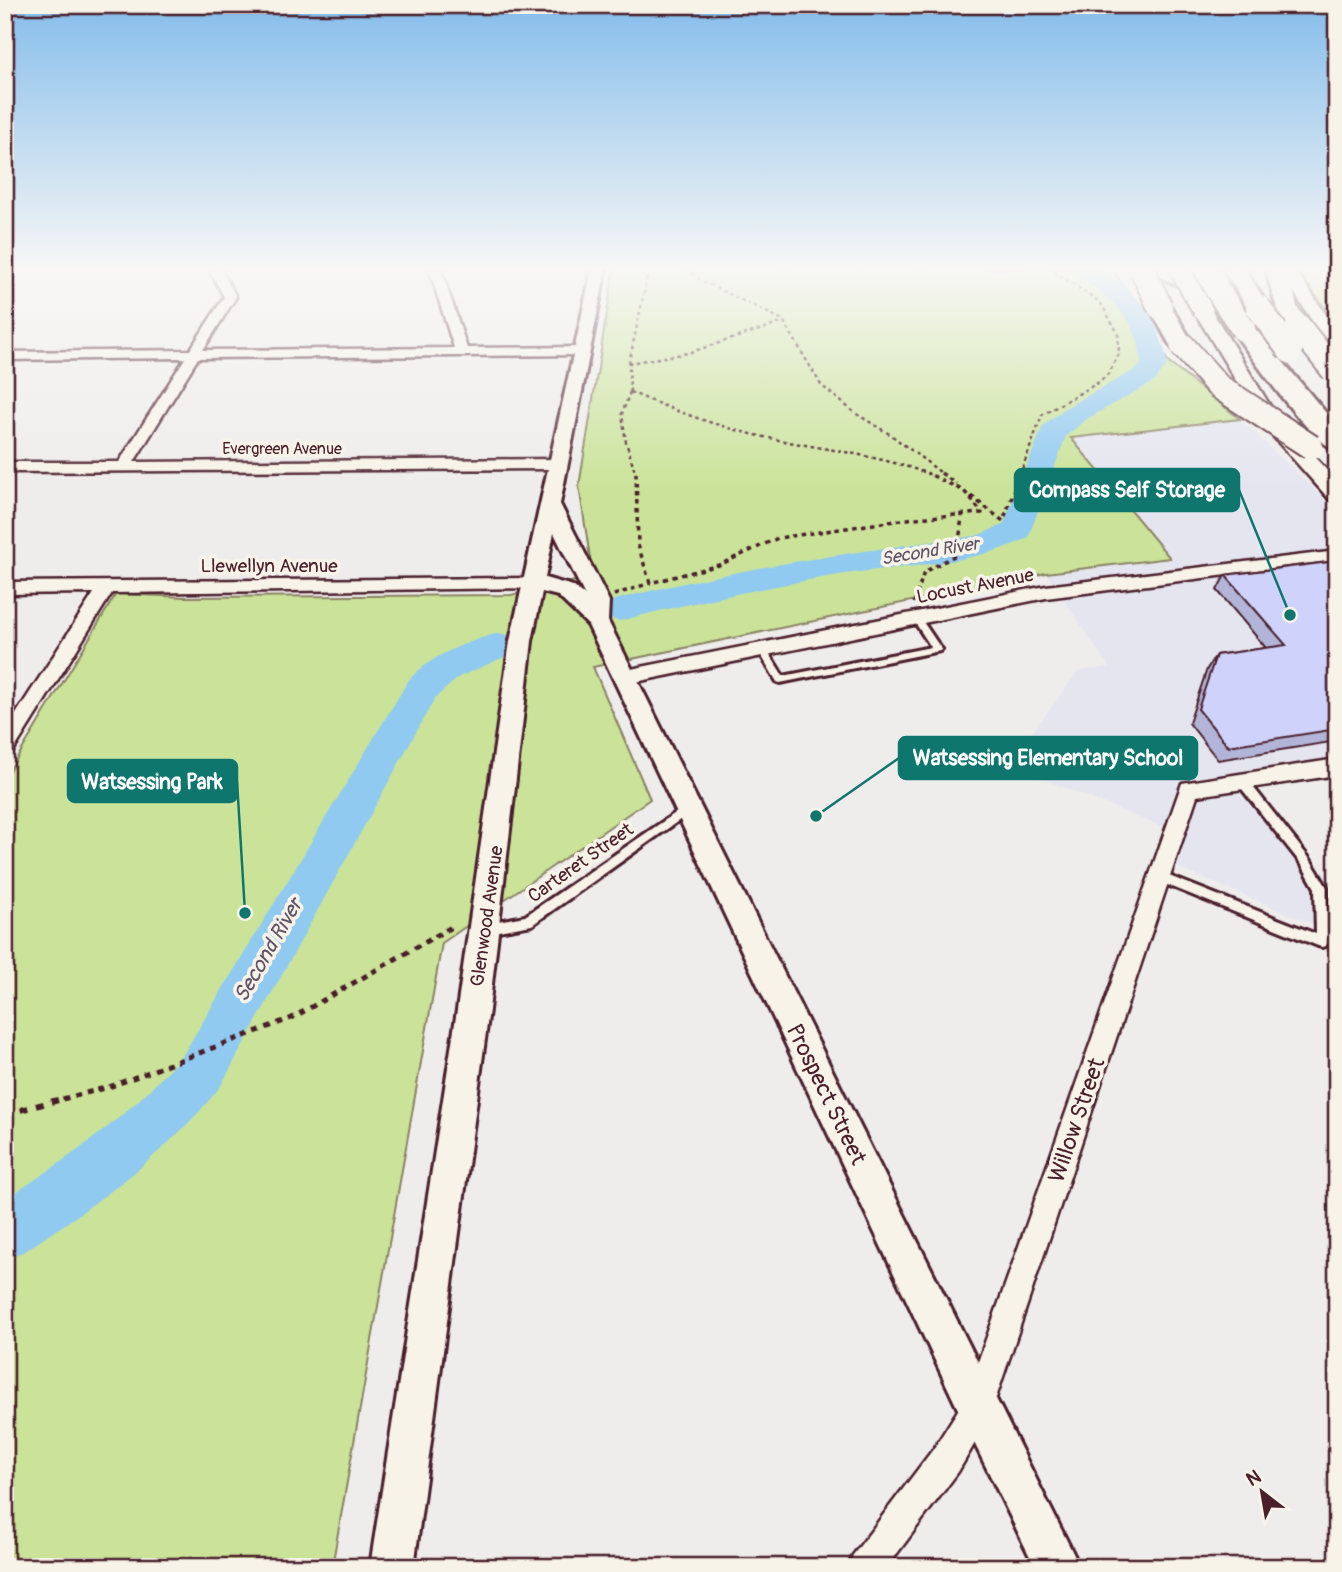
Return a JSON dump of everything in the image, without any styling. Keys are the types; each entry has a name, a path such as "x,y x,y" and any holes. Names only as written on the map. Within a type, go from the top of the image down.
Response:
{"highway":[{"path":"1181,342 1199,368 1238,401 1324,445"},
{"path":"1253,342 1302,404 1337,469"},
{"path":"1284,342 1290,351 1331,378"},
{"path":"1308,342 1331,378"}],"main road":[{"path":"1222,342 1269,420 1337,494"}],"street":[{"path":"124,466 201,342"},
{"path":"459,342 461,350"},
{"name":"Glenwood Avenue","path":"392,1567 470,927 522,641 584,342"},
{"path":"5,356 582,351"},
{"name":"Evergreen Avenue","path":"5,467 558,464"},
{"name":"Prospect Street","path":"550,504 598,601 597,621"},
{"name":"Locust Avenue","path":"626,677 1046,592 1337,556"},
{"name":"Prospect Street","path":"534,584 565,588 580,608 597,621 978,1408 1058,1567"},
{"name":"Llewellyn Avenue","path":"5,588 534,584"},
{"path":"5,748 106,587"},
{"name":"Willow Street","path":"865,1567 946,1460 978,1408 1189,789 1337,767"}],"lane":[{"path":"762,650 780,680 937,649 912,619"},
{"path":"1159,877 1322,942 1321,887 1306,862 1242,781"},
{"name":"Carteret Street","path":"470,927 528,921 689,807"}],"path":[{"path":"630,392 679,414 750,435 853,453 906,467 963,490 982,513 915,518 778,538 719,565 650,583 638,545 636,473 626,442 622,414 630,392 629,363 633,342"},
{"path":"629,363 660,360 722,342"},
{"path":"796,342 821,385 1003,521 1041,415 1097,384 1114,369 1121,354 1120,342"},
{"path":"912,619 924,572 958,554 962,514"},
{"path":"5,1114 109,1087 292,1018 470,927"}],"shaded area":[{"path":"1240,419 1337,511 1337,763 1247,781 1337,888 1337,934 1171,865 1179,834 1008,765 1078,671 1109,667 1046,573 1170,558 1070,438"}],"green space":[{"path":"602,342 1157,342 1169,363 1240,419 1071,438 1170,558 1046,573 593,667 650,799 442,943 332,1567 5,1567 5,778 116,594 186,597 511,595 593,577 579,486"}],"building":[{"path":"1337,561 1337,729 1228,746 1198,709 1216,655 1286,645 1225,575"}],"waterway":[{"name":"Second River","path":"619,610 796,572 976,546 996,541 1017,531 1053,432 1075,414 1146,375 1154,365 1151,342"},
{"name":"Second River","path":"5,1231 111,1160 181,1096 202,1070 421,690 446,668 499,645"}],"railway":[{"path":"1302,342 1337,358"}],"place":[{"name":"Compass Self Storage","path":"1290,615"},
{"name":"Watsessing Elementary School","path":"816,816"},
{"name":"Watsessing Park","path":"245,913"}]}
